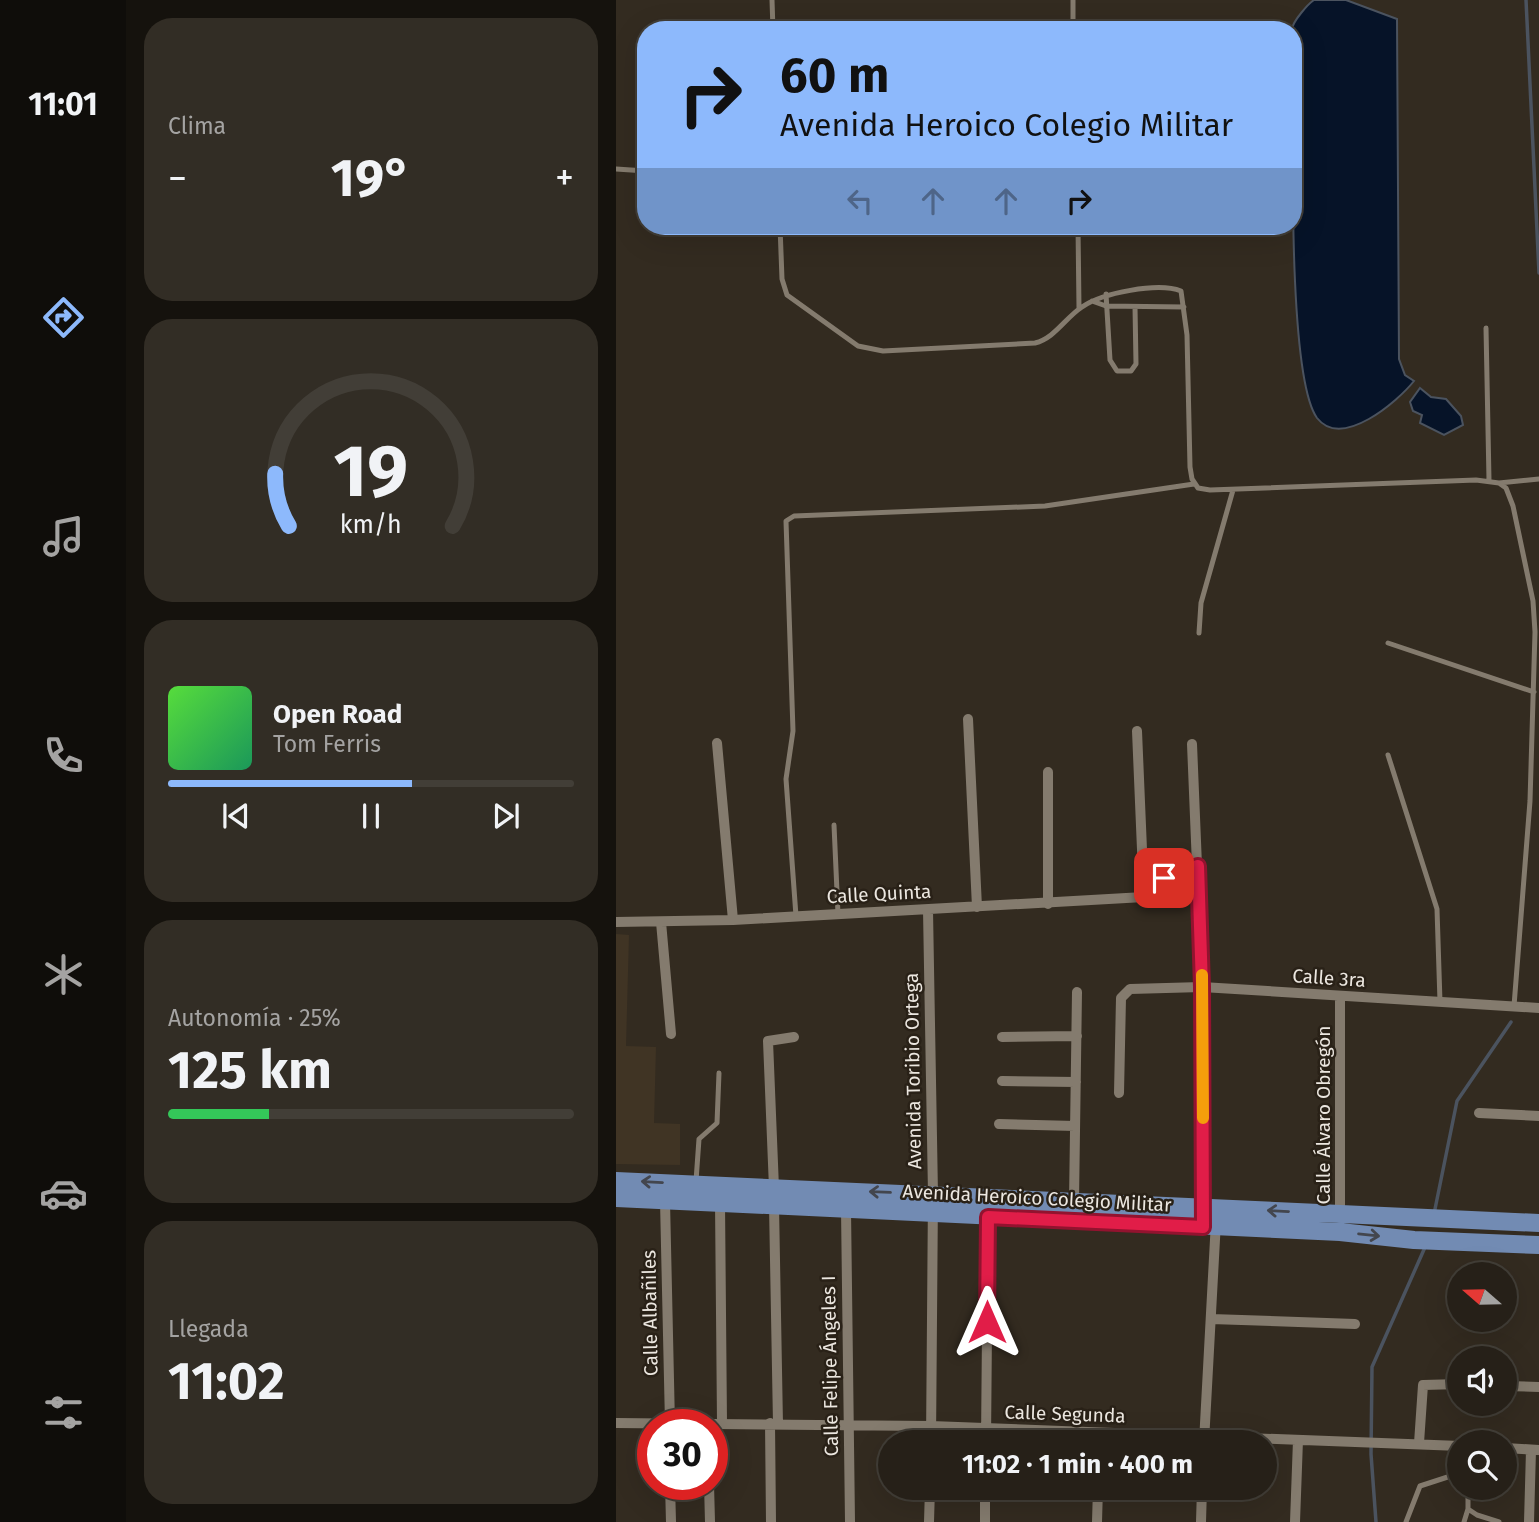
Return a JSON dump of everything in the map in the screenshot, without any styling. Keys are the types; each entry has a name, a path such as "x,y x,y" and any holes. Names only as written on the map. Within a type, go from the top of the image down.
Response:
{"main road":[{"name":"Avenida Heroico Colegio Militar","path":"616,1181 696,1184 846,1209 1340,1232 1414,1240 1539,1245"},
{"name":"Avenida Heroico Colegio Militar","path":"616,1198 720,1203 774,1196 933,1194 1539,1223"},
{"path":"1503,1244 1506,1221"}],"street":[{"path":"968,719 977,907"},
{"path":"1137,731 1144,897"},
{"path":"717,743 733,919"},
{"path":"1192,744 1210,1208 1211,1319 1205,1430"},
{"path":"1048,772 1048,904"},
{"path":"1144,897 1164,878 1198,866"},
{"name":"Calle Quinta","path":"616,922 733,919 1144,897"},
{"name":"Avenida Toribio Ortega","path":"928,909 933,1194 931,1430"},
{"path":"661,922 671,1034"},
{"name":"Calle 3ra","path":"1119,1093 1122,998 1130,989 1202,987 1539,1008"},
{"path":"1074,1202 1077,992"},
{"name":"Calle Álvaro Obregón","path":"1340,997 1340,1232"},
{"path":"1002,1037 1077,1036"},
{"path":"771,1522 774,1196 768,1041 794,1037"},
{"path":"1002,1081 1076,1082"},
{"path":"1479,1113 1539,1116"},
{"path":"999,1124 1075,1126"},
{"name":"Calle Albañiles","path":"665,1201 670,1409"},
{"path":"720,1203 722,1409"},
{"name":"Calle Felipe Ángeles I","path":"846,1209 850,1522"},
{"path":"986,1428 988,1217"},
{"path":"1211,1319 1355,1324"},
{"path":"1419,1443 1422,1388 1425,1384 1447,1384"},
{"path":"1517,1386 1539,1387"},
{"name":"Calle Segunda","path":"616,1423 637,1423"},
{"name":"Calle Segunda","path":"728,1423 1011,1430"},
{"name":"Calle Segunda","path":"1277,1440 1383,1441 1447,1445"},
{"path":"1295,1522 1298,1440"},
{"path":"1517,1449 1535,1450 1529,1522"},
{"path":"670,1500 671,1522"},
{"path":"709,1500 710,1522"},
{"path":"929,1522 930,1500"},
{"path":"985,1500 985,1522"},
{"path":"1097,1522 1098,1500"},
{"path":"1201,1522 1202,1500"}],"lane":[{"path":"772,0 773,21"},
{"path":"1073,0 1073,21"},
{"path":"616,169 637,170"},
{"path":"780,235 782,279 787,295 848,341 867,349 1035,343 1046,338 1079,308 1106,294 1176,289 1181,291 1184,307 1190,467 1194,484"},
{"path":"1078,235 1079,308"},
{"path":"1124,292 1126,307"},
{"path":"1106,294 1110,360 1113,367 1122,371 1131,371 1136,365 1135,307"},
{"path":"1092,302 1106,306 1184,307"},
{"path":"1486,328 1489,480"},
{"path":"796,916 786,779 793,731 786,521 794,516 1045,506 1194,484 1204,489 1233,489 1489,480 1506,488 1513,506 1533,601 1534,692 1530,801 1514,1006"},
{"path":"1499,483 1539,480"},
{"path":"1199,633 1201,603 1233,489"},
{"path":"1388,643 1534,692"},
{"path":"1388,755 1437,909 1440,1002"},
{"path":"834,825 838,914"},
{"path":"696,1184 699,1139 717,1123 719,1073"},
{"path":"1406,1522 1420,1486 1447,1477"},
{"path":"1464,1522 1468,1500"},
{"path":"1468,1508 1477,1515 1499,1522"}],"shaded area":[{"path":"616,934 629,935 626,1046 656,1047 654,1123 680,1124 680,1165 616,1164"}],"water":[{"path":"1314,0 1346,0 1397,19 1399,359 1405,375 1414,381 1383,410 1354,426 1340,429 1328,426 1317,418 1308,395 1301,358 1297,311 1294,235 1302,235 1302,21 1296,21"},
{"path":"1420,388 1431,397 1446,399 1461,416 1463,425 1444,435 1420,423 1422,415 1413,411 1410,402"}],"waterway":[{"path":"1526,0 1539,273"},
{"path":"1434,1214 1457,1101 1511,1022"},
{"path":"1376,1522 1371,1454 1372,1367 1426,1245"}],"slow traffic":[{"path":"1202,975 1203,1118"}],"route":[{"path":"987,1322 988,1217 1203,1227 1202,987 1198,866 1164,878"}]}
